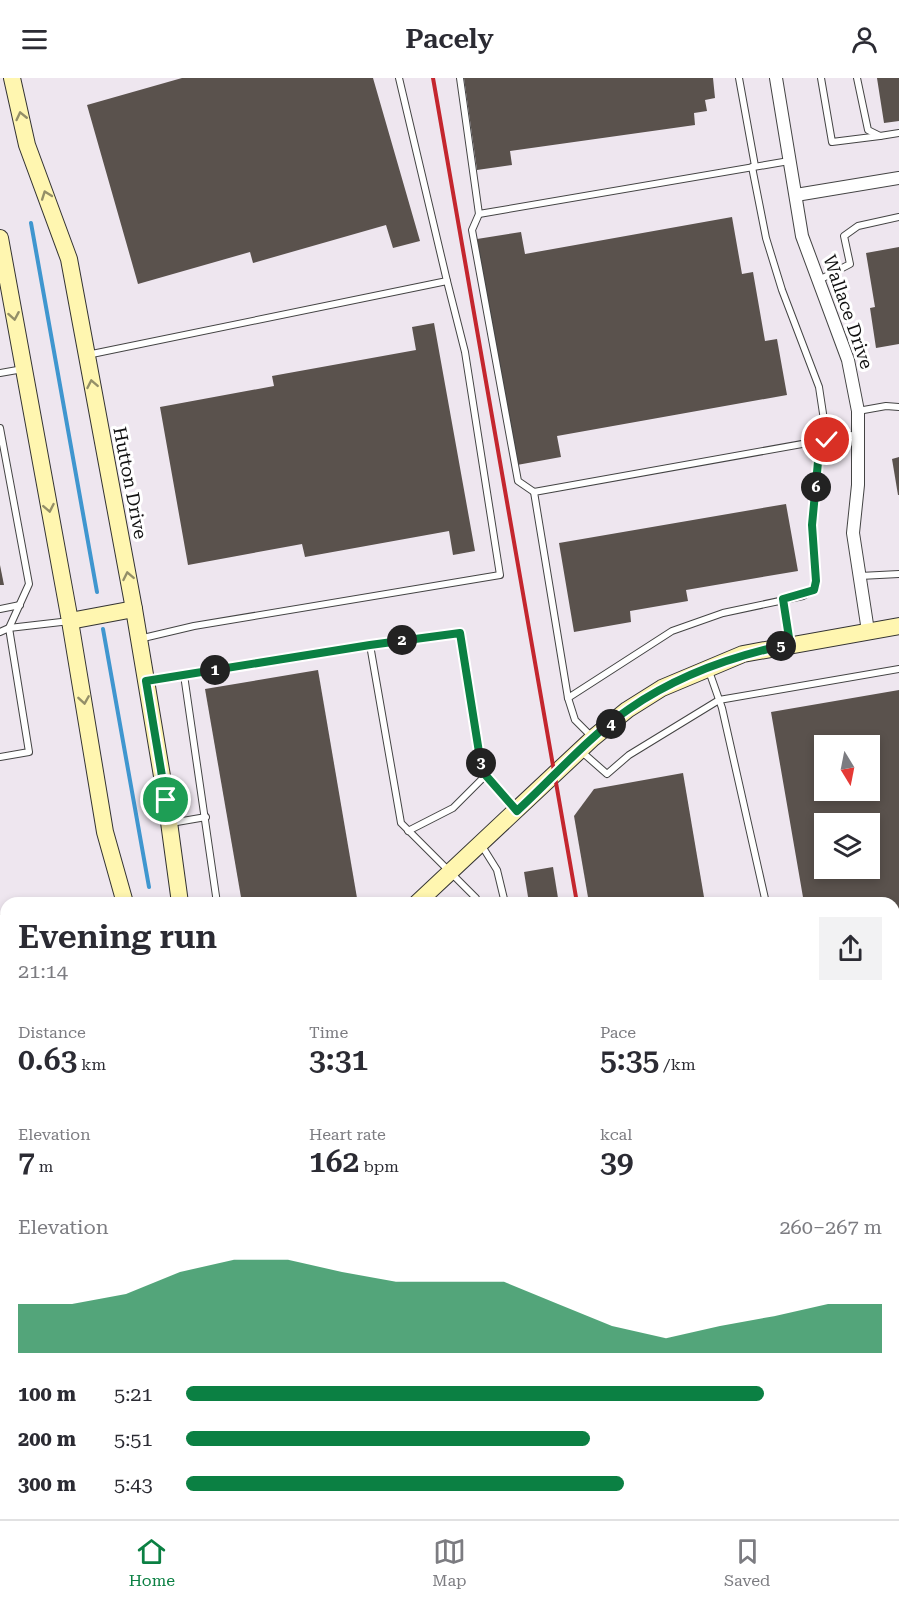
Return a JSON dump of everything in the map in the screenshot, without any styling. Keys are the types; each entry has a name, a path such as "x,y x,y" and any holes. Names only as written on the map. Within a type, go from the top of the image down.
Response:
{"street":[{"name":"Hutton Drive","path":"12,78 27,145 69,259 134,609 170,824 179,897"},
{"name":"Wallace Drive","path":"776,78 802,236 849,360 858,411 858,485 853,533 868,631"},
{"path":"796,195 899,178"},
{"path":"0,238 70,621 105,832 123,897"},
{"path":"70,621 134,609"},
{"path":"424,897 593,738 627,710 662,688 742,654 899,626"}],"lane":[{"path":"139,639 194,626 500,575 465,352 399,78"},
{"path":"460,78 479,214 472,230 518,481 534,492 858,434"},
{"path":"568,698 672,631 723,613 814,590 816,581 812,525 824,441 819,387 778,280 766,238 739,78"},
{"path":"821,78 832,142 899,133"},
{"path":"856,78 868,130 880,136"},
{"path":"479,214 790,160"},
{"path":"819,280 850,264 844,236 858,226 899,217"},
{"path":"86,355 447,281"},
{"path":"0,373 23,369"},
{"path":"858,411 886,406 899,407"},
{"path":"0,428 29,584 9,628 29,752 0,757"},
{"path":"534,492 568,698 575,720 593,738"},
{"path":"860,576 899,574"},
{"path":"783,599 790,644"},
{"path":"0,609 20,605"},
{"path":"0,632 9,628 70,621"},
{"path":"146,681 460,633 482,771 517,811"},
{"path":"370,645 401,823 449,874 475,897"},
{"path":"708,667 719,700 765,897"},
{"path":"580,751 607,774 629,755 719,700 899,669"},
{"path":"184,675 216,897"},
{"path":"408,831 453,808 486,775"},
{"path":"170,824 206,817"},
{"path":"481,845 497,870 504,897"}],"shaded area":[{"path":"0,78 899,78 899,897 0,897"}],"building":[{"path":"182,78 373,78 420,241 393,248 386,225 253,263 250,252 138,284 87,105"},
{"path":"464,78 713,78 715,98 705,100 707,111 694,113 695,125 510,151 512,165 477,170"},
{"path":"877,78 899,78 899,121 884,123"},
{"path":"732,217 742,274 753,272 765,341 777,339 787,395 557,436 561,457 517,465 477,239 521,232 525,254"},
{"path":"899,247 899,344 876,348 870,308 875,307 866,253"},
{"path":"434,323 475,551 453,555 449,531 305,557 302,544 188,565 160,407 274,386 272,376 416,350 412,327"},
{"path":"899,457 899,495 898,495 892,459"},
{"path":"786,504 798,571 686,590 688,601 630,611 631,622 574,632 559,543"},
{"path":"0,565 4,585 0,585"},
{"path":"318,670 357,897 241,897 205,689"},
{"path":"899,690 899,897 803,897 771,712"},
{"path":"683,773 704,897 588,897 574,816 594,789"},
{"path":"553,867 558,897 528,897 524,872"}],"waterway":[{"path":"31,223 97,592"},
{"path":"103,629 149,887"}],"railway":[{"path":"433,78 576,897"}],"route":[{"path":"166,800 146,681 460,633 482,771 517,811 593,738 627,710 662,688 742,654 790,644 783,599 803,596 814,590 816,581 812,525 820,441 827,440"}]}
